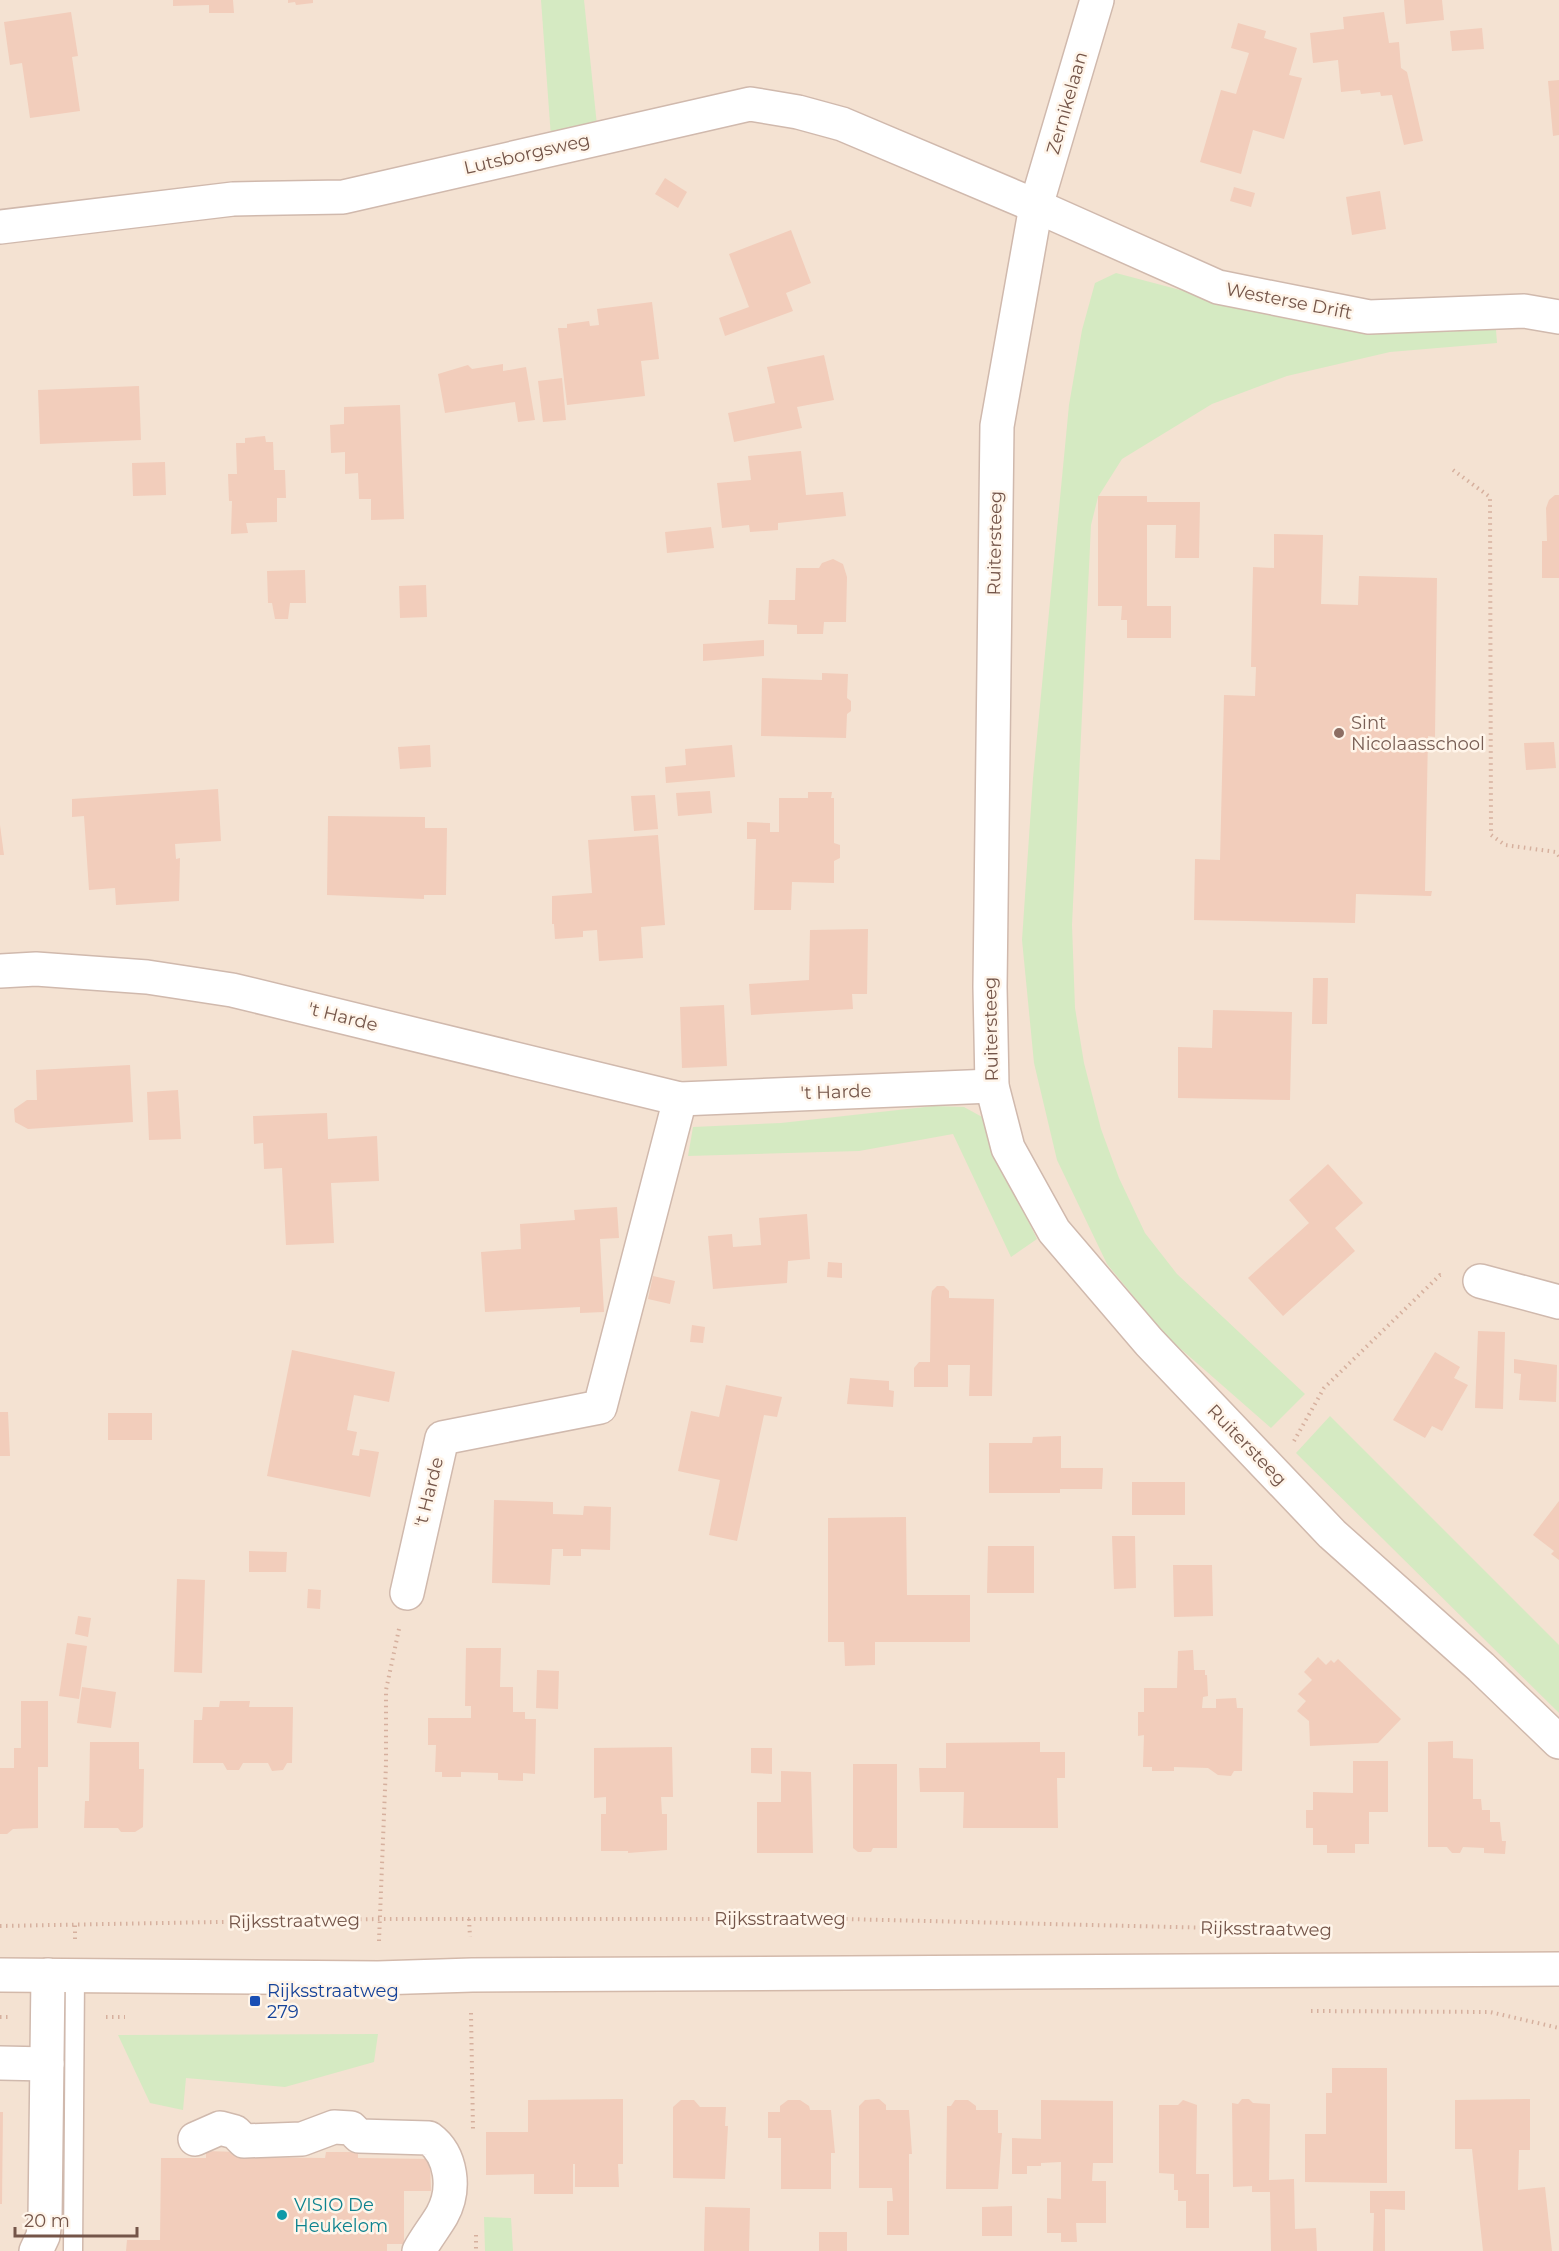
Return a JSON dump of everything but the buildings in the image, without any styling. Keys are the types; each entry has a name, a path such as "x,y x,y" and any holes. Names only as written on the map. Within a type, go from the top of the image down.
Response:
{"street":[{"name":"Zernikelaan","path":"1036,206 1097,0"},
{"name":"Lutsborgsweg","path":"0,227 233,199 343,197 750,104 798,111 842,124 1036,206"},
{"name":"Westerse Drift","path":"1036,206 1218,287 1369,317 1524,311 1559,317"},
{"name":"Ruitersteeg","path":"1036,206 997,426 990,987 992,1086 1008,1148 1054,1231 1149,1342 1332,1534 1481,1667 1559,1742"},
{"name":"'t Harde","path":"0,971 36,969 125,976 232,990 680,1099 992,1086"},
{"name":"'t Harde","path":"407,1593 442,1438 600,1407 680,1099"},
{"path":"1480,1281 1559,1302"},
{"path":"0,1975 378,1978 472,1975 1559,1969"},
{"path":"36,2251 45,2219 46,2064 61,1975"},
{"path":"0,2063 46,2064"},
{"path":"195,2139 219,2128 235,2132 244,2140 302,2139 334,2127 351,2128 359,2136 429,2138 438,2145 446,2157 449,2198 443,2214 419,2251"}],"lane":[{"path":"61,1975 73,2251"}],"path":[{"path":"1453,470 1490,497 1491,834 1505,845 1556,852 1559,856"},
{"path":"1275,1476 1324,1388 1440,1275 1480,1281"},
{"path":"378,1978 386,1764 386,1690 407,1593"},
{"name":"Rijksstraatweg","path":"0,1926 380,1919 844,1919 1308,1930"}],"shaded area":[{"path":"0,0 1559,0 1559,2251 0,2251"}],"green space":[{"path":"541,0 584,0 598,135 552,151"},
{"path":"1116,273 1290,319 1494,304 1497,343 1390,352 1287,376 1212,404 1122,459 1098,497 1091,525 1072,925 1075,1008 1084,1063 1101,1129 1119,1178 1145,1233 1177,1274 1305,1394 1271,1428 1166,1336 1107,1264 1057,1160 1034,1063 1022,940 1033,778 1069,405 1082,330 1095,283"},
{"path":"934,1106 964,1107 984,1118 1004,1171 1037,1239 1011,1257 953,1134 859,1151 688,1156 693,1127 781,1123"},
{"path":"1330,1416 1559,1645 1559,1713 1296,1453"},
{"path":"378,2034 374,2062 285,2087 186,2078 183,2110 150,2103 118,2035"},
{"path":"484,2217 511,2218 513,2251 485,2251"}],"place":[{"name":"Sint Nicolaasschool","path":"1339,733"},
{"name":"Rijksstraatweg 279","path":"255,2001"},
{"name":"VISIO De Heukelom","path":"282,2215"}]}
